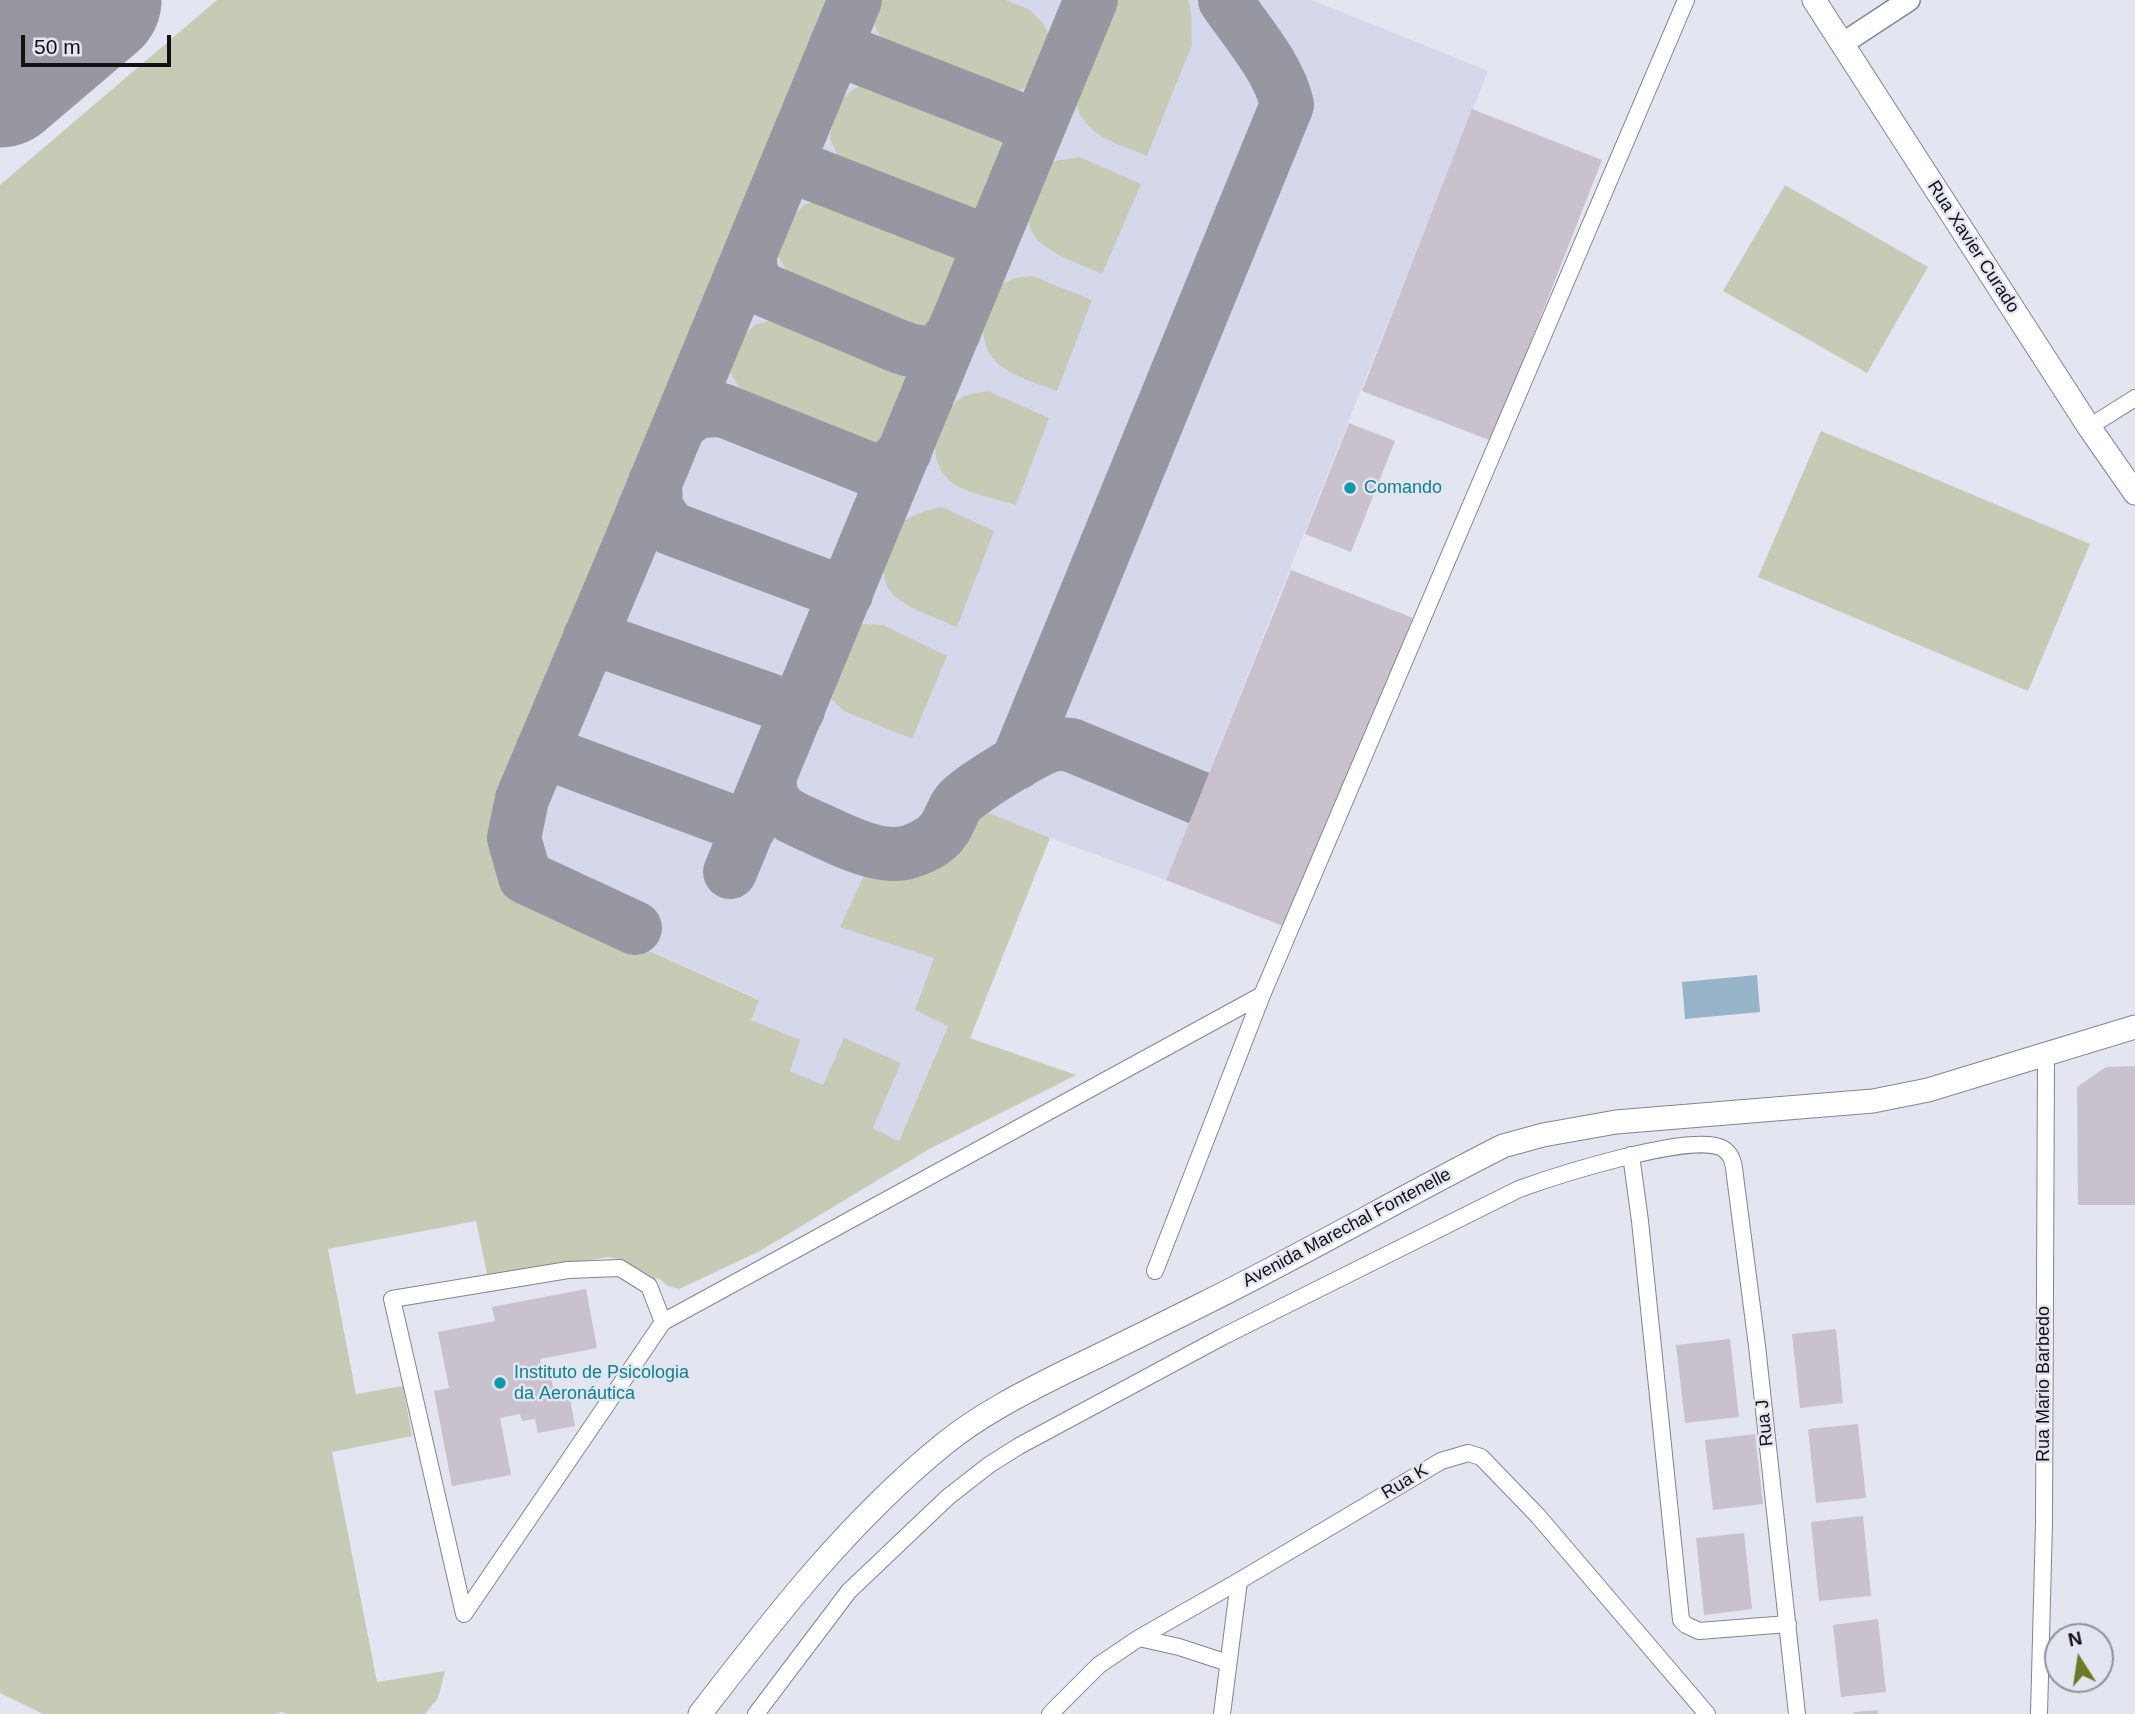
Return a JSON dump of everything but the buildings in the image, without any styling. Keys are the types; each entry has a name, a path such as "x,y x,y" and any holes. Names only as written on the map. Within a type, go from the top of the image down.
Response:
{"main road":[{"name":"Rua Xavier Curado","path":"1814,0 2135,493"},
{"name":"Avenida Marechal Fontenelle","path":"700,1714 790,1598 841,1540 904,1479 977,1419 1021,1394 1231,1290 1503,1146 1543,1135 1616,1122 1873,1101 1928,1090 2135,1027"}],"street":[{"path":"1154,1271 1262,995 1686,0"},
{"path":"1842,44 1909,0"},
{"path":"2089,426 2135,398"},
{"path":"663,1322 649,1286 620,1268 568,1270 392,1299 464,1614 663,1322 1262,995"},
{"name":"Rua Mario Barbedo","path":"2039,1714 2044,1523 2046,1054"},
{"name":"Rua J","path":"1631,1155 1712,1145 1729,1154 1735,1176 1797,1714"},
{"path":"756,1714 849,1591 948,1497 1009,1452 1222,1337 1475,1209 1559,1174 1631,1155 1681,1620 1699,1630 1788,1624"},
{"name":"Rua K","path":"1050,1714 1099,1665 1139,1638 1441,1461 1468,1453 1481,1457 1538,1517 1707,1714"},
{"path":"1222,1714 1239,1581"},
{"path":"1139,1638 1179,1647 1228,1663"}],"shaded area":[{"path":"837,0 1312,0 1488,71 1166,880 1050,838 975,807 962,840 939,861 911,871 935,958 948,1025 899,1141 873,1128 900,1063 823,1086 790,1071 751,1019 759,999 544,904 512,880 500,853 501,814"},
{"path":"1757,975 1760,1012 1685,1019 1682,982"}],"green space":[{"path":"217,0 837,0 501,814 500,853 512,880 544,904 759,1000 751,1020 800,1040 790,1071 823,1085 844,1038 901,1063 873,1128 899,1141 948,1026 915,1010 934,958 840,927 866,871 911,871 939,861 962,840 975,807 1050,838 970,1038 1076,1075 931,1148 760,1251 679,1289 668,1286 658,1278 653,1281 623,1260 608,1257 488,1279 476,1221 328,1249 356,1394 403,1386 412,1436 332,1452 377,1682 445,1671 438,1698 425,1714 43,1714 0,1693 0,185"},
{"path":"875,0 1006,0 1030,10 1043,23 1049,36 1046,62 1030,85 1015,92 994,92 892,50 876,27 873,15"},
{"path":"1114,0 1188,0 1191,11 1192,45 1147,156 1099,135 1082,118 1077,107 1075,92"},
{"path":"882,79 1001,123 1014,150 1010,180 993,203 966,211 839,159 830,139 835,106 855,88"},
{"path":"1080,157 1141,184 1102,274 1050,250 1035,237 1030,227 1030,192 1041,171 1052,162"},
{"path":"1785,185 1928,267 1867,373 1723,291"},
{"path":"837,194 954,246 963,265 965,289 961,299 948,314 911,332 791,280 778,256 783,228 804,205"},
{"path":"1032,276 1092,300 1057,391 1021,378 1002,367 987,347 984,334 986,308 1000,287 1012,279"},
{"path":"783,318 899,362 917,387 915,414 895,439 867,447 749,404 730,372 735,344 756,324"},
{"path":"988,391 1049,418 1016,505 955,485 945,475 936,453 939,428 952,406 962,397"},
{"path":"1821,431 2090,544 2028,691 1758,577"},
{"path":"942,507 994,531 957,627 895,597 888,588 884,572 887,548 896,529 910,517"},
{"path":"861,624 883,625 947,656 912,739 844,711 831,698 829,683 850,633"}],"taxiway":[{"path":"635,928 525,877 514,838 522,799 855,0"},
{"path":"730,872 1091,0"},
{"path":"1017,763 1287,105 1270,64 1225,0"},
{"path":"835,48 1038,127"},
{"path":"787,164 990,243"},
{"path":"750,254 752,275 765,290 900,347 917,352 931,351 942,345 954,332"},
{"path":"680,424 697,411 722,410 875,471 892,464 905,451"},
{"path":"655,482 656,508 670,528 846,594"},
{"path":"590,637 798,710"},
{"path":"770,777 773,799 786,814 857,846 891,854 906,852 930,843 942,832 965,796 1021,760 1055,744 1071,745 1199,798"},
{"path":"542,751 749,828"}],"runway":[{"path":"0,80 94,0"}],"place":[{"name":"Comando","path":"1350,488"},
{"name":"Instituto de Psicologia da Aeronáutica","path":"500,1383"}]}
